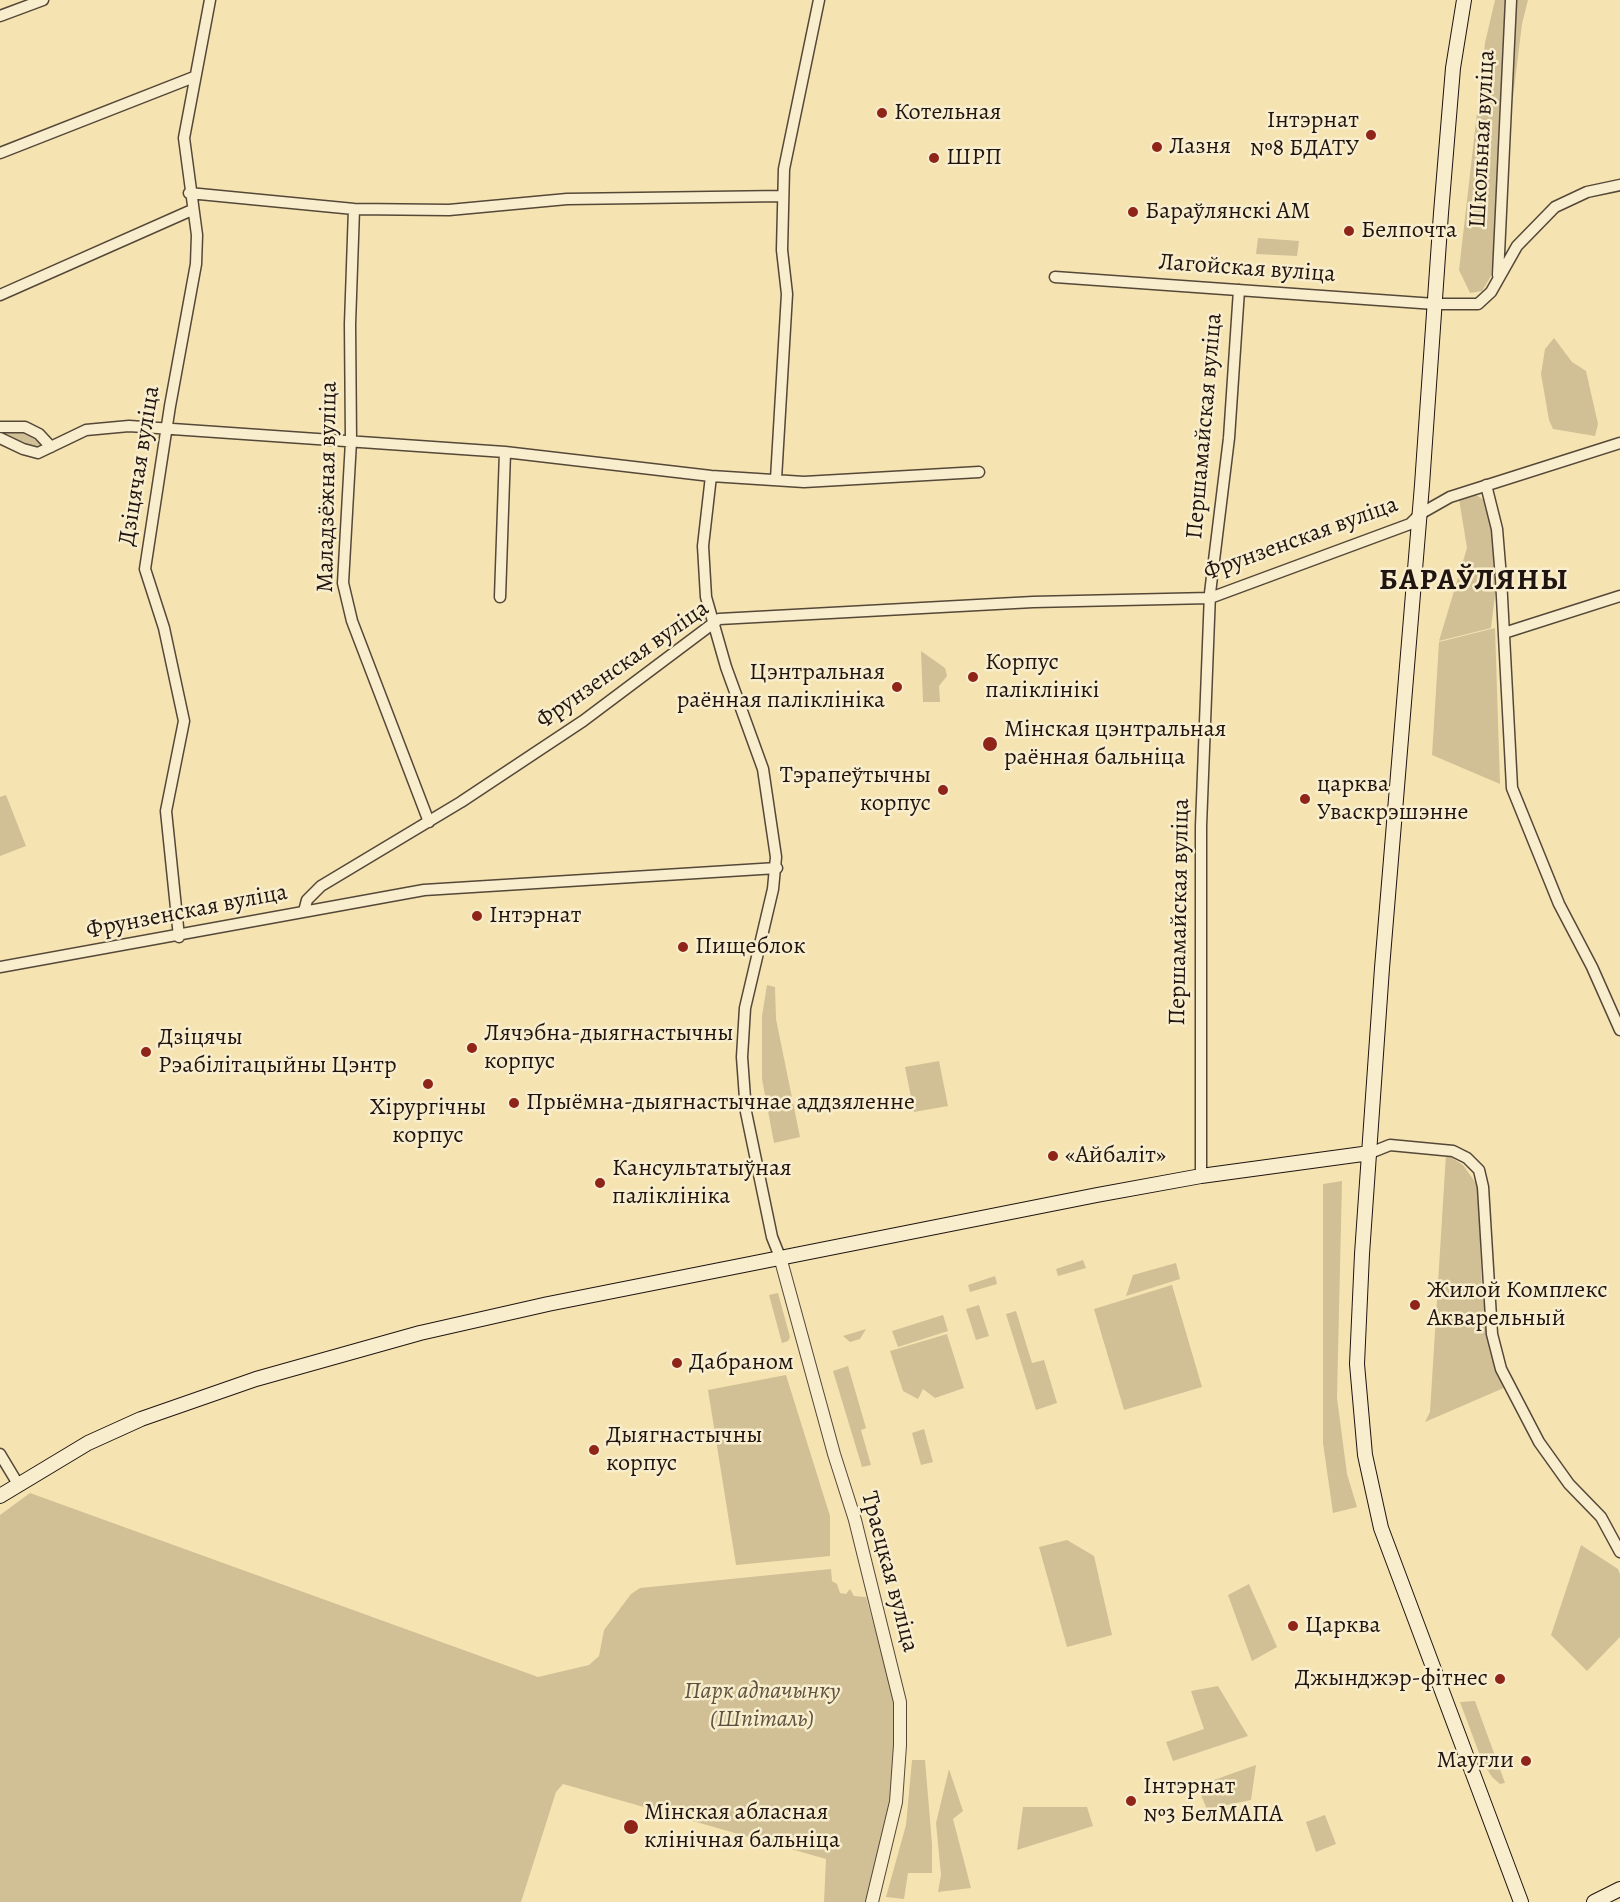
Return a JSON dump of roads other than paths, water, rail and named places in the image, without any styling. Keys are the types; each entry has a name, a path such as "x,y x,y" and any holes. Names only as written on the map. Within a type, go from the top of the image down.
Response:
{"main road":[{"path":"1464,0 1454,68 1384,945 1356,1339 1359,1409 1365,1455 1381,1528 1521,1902"},
{"path":"0,1496 88,1443 141,1419 256,1378 452,1325 780,1257 1201,1176 1370,1153"},
{"path":"1594,1902 1620,1889"}],"street":[{"path":"0,16 43,0"},
{"name":"Дзіцячая вуліца","path":"179,937 166,811 184,721 161,619 145,569 196,264 197,235 189,193 184,138 210,0"},
{"path":"776,479 787,294 782,250 783,196 789,142 819,0"},
{"name":"Школьная вуліца","path":"1498,279 1510,0"},
{"path":"0,153 194,77"},
{"name":"Школьная вуліца","path":"1435,304 1478,304 1487,298 1517,246 1555,207 1587,192 1620,185"},
{"path":"189,193 354,209 449,210 567,199 783,196"},
{"name":"Маладзёжная вуліца","path":"354,209 350,324 351,441 342,574 346,603 429,822"},
{"path":"0,295 192,210"},
{"name":"Лагойская вуліца","path":"1055,277 1435,304"},
{"name":"Першамайская вуліца","path":"1201,1176 1201,826 1210,598 1229,438 1239,290"},
{"path":"0,427 25,427 39,434 51,447"},
{"path":"0,438 38,453 86,430 168,428 505,452 711,476 839,482 980,472"},
{"path":"1420,514 1450,497 1620,443"},
{"path":"500,597 505,452"},
{"path":"711,476 703,546 706,597 726,667 763,769 777,868 745,1008 742,1057 746,1112 772,1237 780,1257"},
{"path":"1486,485 1497,529 1512,788 1559,904 1592,967 1620,1030"},
{"name":"Фрунзенская вуліца","path":"0,967 179,937 304,911 307,900 321,886 429,822 634,685 713,622 729,617 942,606 1210,598 1410,524 1420,514"},
{"path":"1504,633 1620,596"},
{"path":"304,911 424,890 777,868"},
{"path":"1370,1153 1390,1145 1432,1148 1458,1153 1479,1170 1483,1187 1492,1334 1501,1369 1539,1442 1569,1484 1601,1517 1620,1552"},
{"name":"Траецкая вуліца","path":"780,1257 834,1454 855,1520 900,1702 896,1802 872,1902"},
{"path":"0,1454 18,1484"}],"place":[{"name":"Котельная","path":"882,113"},
{"name":"Інтэрнат №8 БДАТУ","path":"1371,135"},
{"name":"Лазня","path":"1157,147"},
{"name":"ШРП","path":"934,158"},
{"name":"Бараўлянскі АМ","path":"1133,212"},
{"name":"Белпочта","path":"1349,231"},
{"name":"Корпус паліклінікі","path":"973,677"},
{"name":"Цэнтральная раённая паліклініка","path":"897,687"},
{"name":"Мінская цэнтральная раённая бальніца","path":"990,744"},
{"name":"Тэрапеўтычны корпус","path":"943,790"},
{"name":"царква Уваскрэшэнне","path":"1305,799"},
{"name":"Інтэрнат","path":"477,916"},
{"name":"Пищеблок","path":"683,947"},
{"name":"Лячэбна-дыягнастычны корпус","path":"472,1048"},
{"name":"Дзіцячы Рэабілітацыйны Цэнтр","path":"146,1052"},
{"name":"Хірургічны корпус","path":"428,1084"},
{"name":"Прыёмна-дыягнастычнае аддзяленне","path":"514,1103"},
{"name":"«Айбаліт»","path":"1053,1156"},
{"name":"Кансультатыўная паліклініка","path":"600,1183"},
{"name":"Жилой Комплекс Акварельный","path":"1415,1305"},
{"name":"Дабраном","path":"677,1363"},
{"name":"Дыягнастычны корпус","path":"594,1450"},
{"name":"Царква","path":"1293,1626"},
{"name":"Джынджэр-фітнес","path":"1500,1679"},
{"name":"Маугли","path":"1526,1761"},
{"name":"Інтэрнат №3 БелМАПА","path":"1131,1801"},
{"name":"Мінская абласная клінічная бальніца","path":"631,1827"}],"district":[{"name":"БАРАЎЛЯНЫ","path":"1474,582"}],"park label":[{"name":"Парк адпачынку (Шпіталь)","path":"762,1706"}]}
